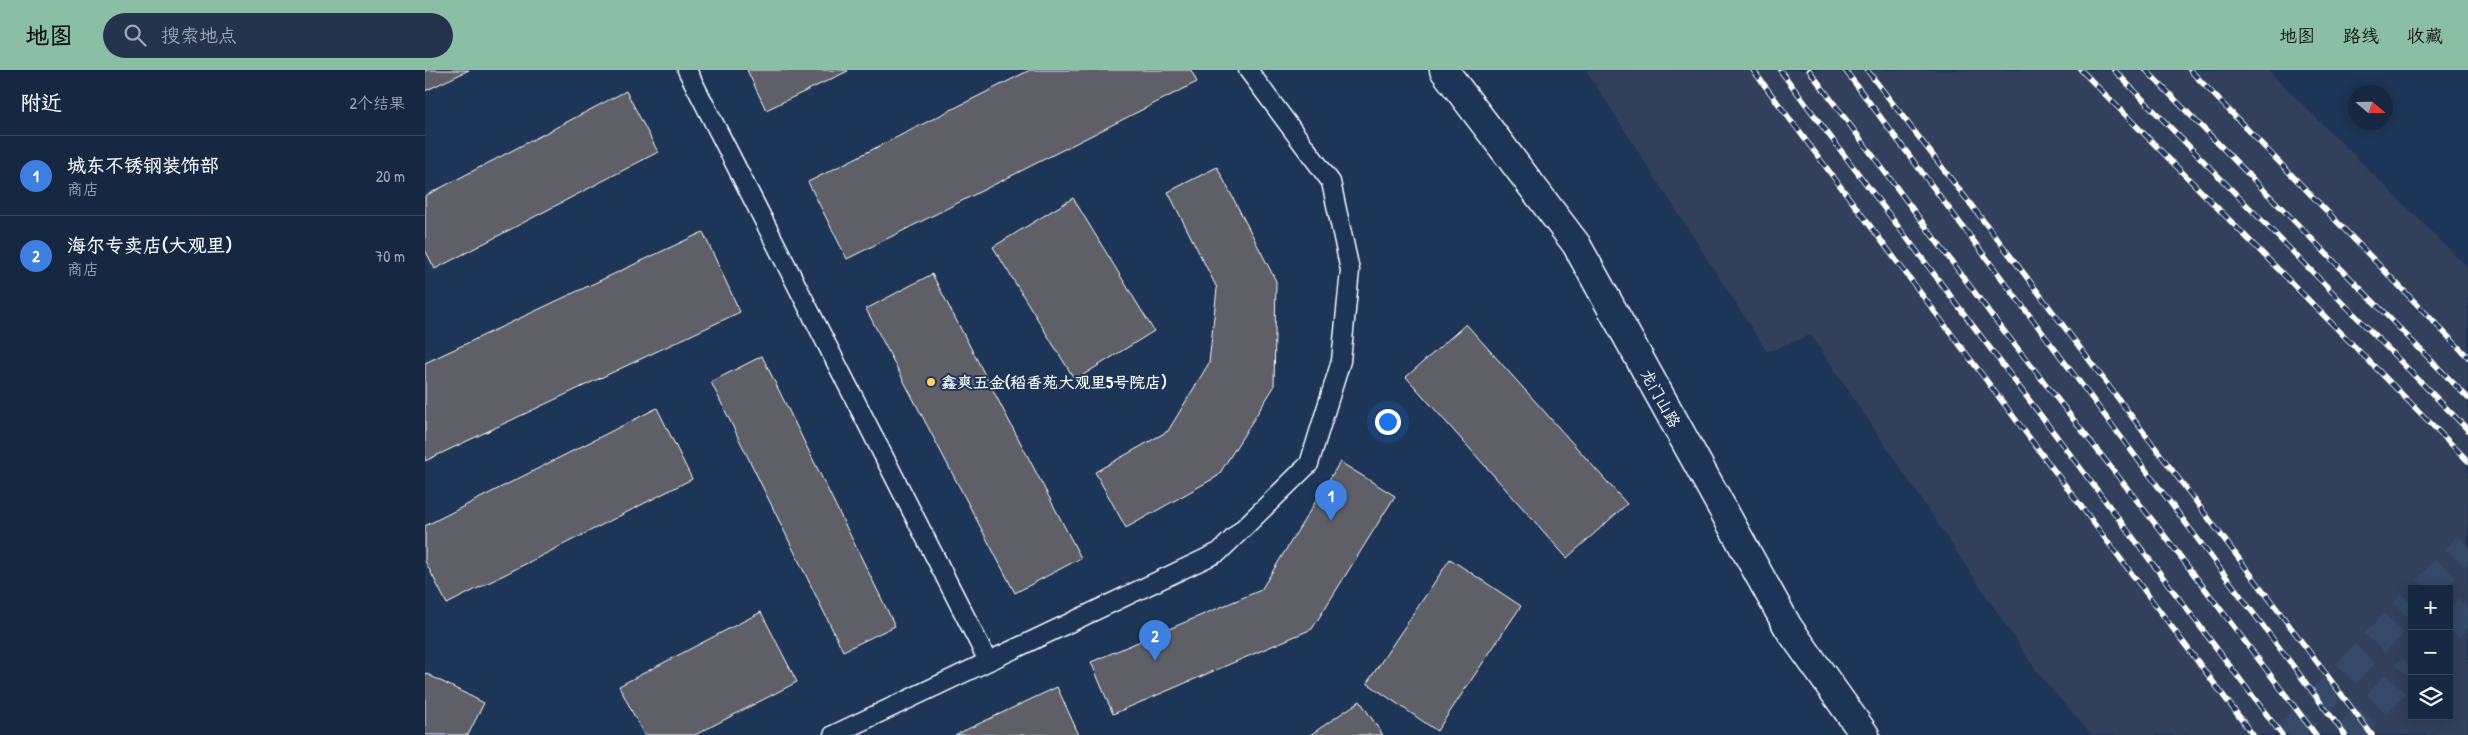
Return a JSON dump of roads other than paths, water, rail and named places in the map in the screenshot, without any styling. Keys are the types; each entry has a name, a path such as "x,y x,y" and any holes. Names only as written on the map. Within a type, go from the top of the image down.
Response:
{"street":[{"name":"龙门山路","path":"1444,70 1576,244 1788,628 1865,735"}],"lane":[{"path":"687,70 988,661"},
{"path":"833,735 1219,552 1309,464 1341,360 1350,270 1331,182 1248,70"}],"tunnel":[{"path":"2431,585 2468,545"},
{"path":"2288,735 2408,608"},
{"path":"2453,624 2468,608"},
{"path":"2348,735 2408,671"}],"railway":[{"path":"1753,70 2253,735"},
{"path":"1780,70 2282,735"},
{"path":"1809,70 1993,317 2164,535 2316,735"},
{"path":"1845,70 2345,735"},
{"path":"1867,70 2019,267 2372,735"},
{"path":"2081,70 2468,461"},
{"path":"2114,70 2468,430"},
{"path":"2146,70 2468,398"},
{"path":"2190,70 2468,357"}],"place":[{"name":"鑫爽五金(稻香苑大观里5号院店)","path":"931,382"},
{"name":"城东不锈钢装饰部","path":"1331,521"},
{"name":"海尔专卖店(大观里)","path":"1155,661"}]}
